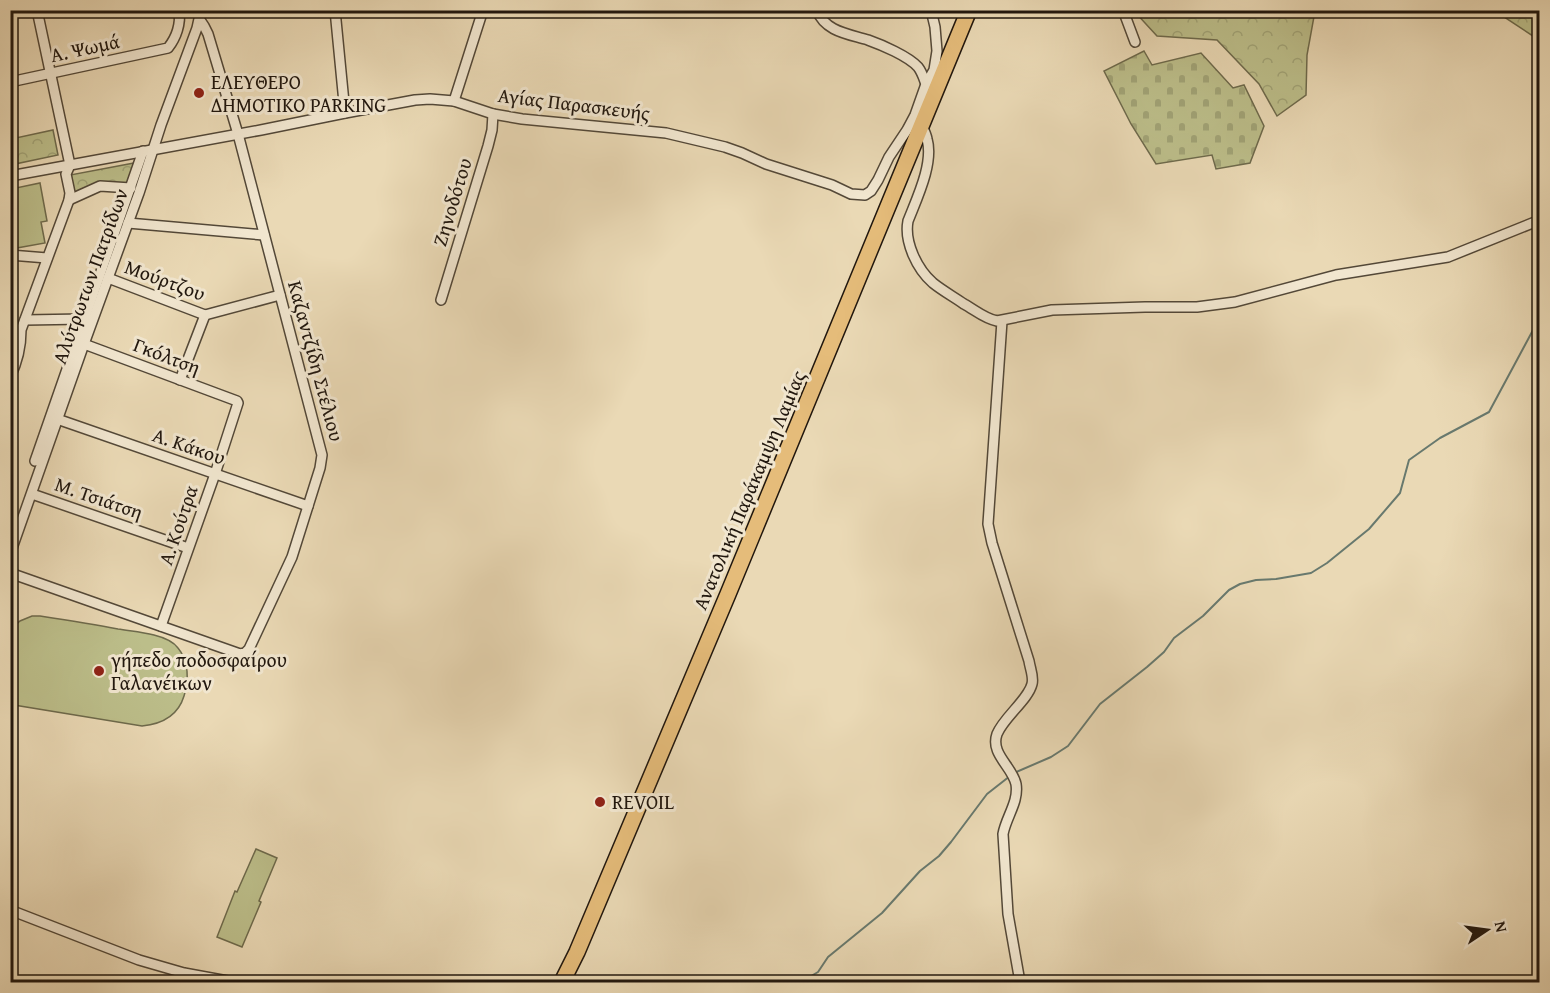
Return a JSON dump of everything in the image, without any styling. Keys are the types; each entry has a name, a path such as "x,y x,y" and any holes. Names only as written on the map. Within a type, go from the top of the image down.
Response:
{"main road":[{"name":"Ανατολική Παράκαμψη Λαμίας","path":"562,982 577,952 728,594 922,126 928,88 969,10"}],"street":[{"path":"10,377 19,357 21,345 16,331 26,320 70,193 66,174 70,165 38,10"},
{"name":"Α. Ψωμά","path":"10,82 168,48 173,42 179,22 179,10"},
{"path":"335,10 345,112"},
{"path":"454,101 483,10"},
{"path":"817,10 822,20 834,30 877,43 914,63 922,73 928,88"},
{"path":"928,88 937,55 931,10"},
{"path":"1123,10 1135,42"},
{"name":"Καζαντζίδη Στέλιου","path":"161,626 240,654 249,649 286,571 322,461 238,134 200,15"},
{"name":"Αλύτρωτων Πατρίδων","path":"10,554 200,15"},
{"name":"Αγίας Παρασκευής","path":"10,176 345,112 415,100 439,99 454,101 493,114 540,122 684,136 733,150 855,195 865,195 878,180 928,88"},
{"name":"Ζηνοδότου","path":"441,300 488,146 493,114"},
{"path":"922,126 927,138 928,154 922,182 907,227 908,240 925,274 935,284 989,319 997,321 1052,310 1197,307 1235,302 1325,278 1448,257 1539,220"},
{"path":"34,461 143,151"},
{"path":"69,200 100,186 131,188"},
{"path":"128,223 264,235"},
{"path":"10,255 47,258"},
{"name":"Μούρτζου","path":"108,278 205,315 280,295"},
{"path":"180,380 205,315"},
{"path":"26,320 84,319"},
{"path":"1002,321 988,524 1032,679 1029,690 999,730 996,740 997,750 1012,774 1016,790 1015,802 1006,822 1004,834 1008,914 1020,982"},
{"name":"Γκόλτση","path":"84,344 237,401"},
{"name":"Α. Κούτρα","path":"161,626 215,474 237,401"},
{"name":"Α. Κάκου","path":"57,419 308,506"},
{"name":"Μ. Τσιάτση","path":"32,494 188,548"},
{"path":"10,573 161,626"},
{"path":"10,910 139,960 184,973 233,982"}],"green space":[{"path":"1134,11 1315,11 1307,55 1306,95 1277,116 1259,84 1217,40 1157,36"},
{"path":"1495,11 1539,11 1539,40"},
{"path":"1144,51 1152,65 1201,53 1233,88 1244,85 1264,126 1250,163 1216,169 1212,155 1156,164 1131,124 1104,71"},
{"path":"53,130 58,155 15,164 11,139"},
{"path":"134,163 128,186 72,194 70,175"},
{"path":"40,183 47,221 41,222 45,243 11,249 11,189"},
{"name":"γήπεδο ποδοσφαίρου Γαλανέικων","path":"32,616 145,633 170,641 182,653 187,671 186,690 178,709 162,721 142,726 14,705 11,702 11,629 20,621"},
{"path":"256,849 277,858 242,947 217,937 235,891 237,892"}],"waterway":[{"path":"1014,773 1051,757 1068,746 1100,704 1164,652 1174,638 1203,616 1229,590 1240,584 1256,580 1311,573 1369,529 1400,493 1409,460 1440,438 1489,412 1540,317"},
{"path":"801,982 818,972 828,957 882,913 920,871 939,856 987,794 1010,776"}],"place":[{"name":"ΕΛΕΥΘΕΡΟ ΔΗΜΟΤΙΚΟ PARKING","path":"199,93"},
{"name":"γήπεδο ποδοσφαίρου Γαλανέικων","path":"99,671"},
{"name":"REVOIL","path":"600,802"}]}
